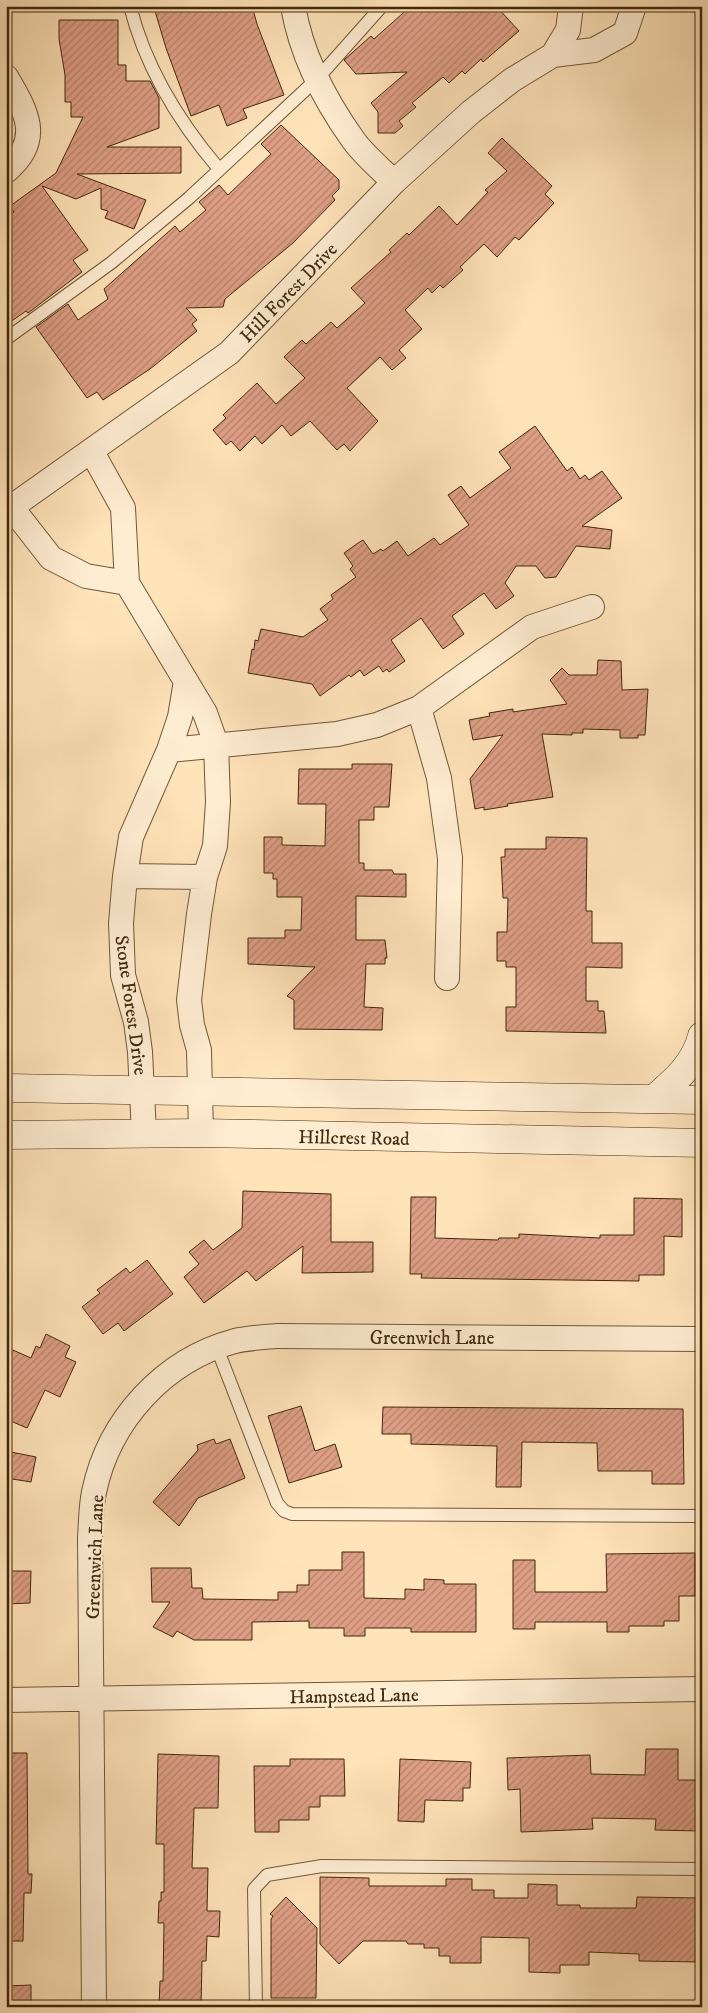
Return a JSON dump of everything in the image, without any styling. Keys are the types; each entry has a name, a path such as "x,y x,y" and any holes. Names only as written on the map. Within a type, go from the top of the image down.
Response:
{"main road":[{"path":"654,1099 689,1066 702,1036"},
{"path":"6,1088 143,1092 702,1100"},
{"name":"Hillcrest Road","path":"6,1135 201,1134 702,1143"}],"street":[{"path":"293,6 317,80 355,142 394,182"},
{"name":"Hill Forest Drive","path":"9,510 229,353 394,182 471,112 512,80 553,54 568,30 571,6"},
{"name":"Hill Forest Drive","path":"553,54 594,50 625,33 634,6"},
{"path":"6,77 25,107 30,136 20,159 6,171"},
{"path":"92,452 123,508 127,583 205,713 216,744 218,802 215,846 205,877 192,958 189,1000 192,1025 199,1050 201,1134"},
{"path":"9,510 51,558 86,576 127,583"},
{"path":"169,750 336,734 377,725 420,708 532,627 592,607"},
{"name":"Stone Forest Drive","path":"144,1134 143,1092 136,1022 124,976 121,923 125,876 130,837 169,750 180,717 186,681"},
{"path":"420,708 439,778 450,858 447,978"},
{"path":"125,876 205,877"},
{"name":"Greenwich Lane","path":"94,2007 90,1538 94,1492 108,1447 133,1406 165,1375 217,1348 236,1341 277,1336 702,1339"},
{"name":"Hampstead Lane","path":"6,1700 702,1689"}],"lane":[{"path":"130,6 140,42 166,92 193,138 220,169"},
{"path":"6,339 111,263 220,169 317,80 382,6"},
{"path":"217,1348 277,1503 284,1511 301,1514 702,1516"},
{"path":"256,2007 254,1889 266,1875 322,1866 702,1869"}],"building":[{"path":"169,6 252,6 284,95 243,109 247,118 227,126 219,105 191,116 166,48 155,11"},
{"path":"411,6 496,6 519,31 483,62 481,59 465,74 462,71 449,83 443,77 412,103 416,107 399,121 403,126 395,133 378,133 378,112 371,103 407,72 356,74 344,60 371,36 374,39"},
{"path":"59,20 118,20 118,65 126,65 126,81 150,81 159,98 159,128 107,147 181,147 181,173 77,174 146,200 134,229 105,218 108,211 101,209 101,188 76,199 42,186 88,250 73,260 82,272 28,313 26,311 6,325 6,218 14,212 10,206 56,173 83,117 71,117 71,102 65,102 65,75 59,39"},
{"path":"281,125 339,180 339,189 332,196 335,200 293,243 225,299 223,307 186,308 197,320 192,324 197,331 150,369 103,400 97,392 87,398 36,327 68,304 78,320 108,299 104,289 175,226 180,232 206,210 199,202 219,185 228,195 271,154 261,144"},
{"path":"502,138 552,186 545,194 554,203 519,240 515,237 497,257 484,244 460,267 463,270 443,288 440,285 432,293 428,288 405,310 422,329 399,350 406,358 392,370 380,357 347,388 378,421 350,451 344,444 337,450 310,421 291,436 282,425 262,444 255,436 240,451 231,441 226,445 213,430 226,418 223,415 257,383 276,404 305,378 284,357 302,340 306,344 331,322 337,328 365,303 351,288 391,252 389,250 407,233 409,235 439,206 457,225 488,192 485,190 507,171 488,153"},
{"path":"535,426 567,471 572,467 580,479 585,475 589,480 602,471 622,498 582,526 612,530 610,549 576,546 556,577 545,578 536,566 516,566 505,583 514,596 496,609 484,593 452,616 464,634 443,649 421,618 391,640 405,661 389,672 387,669 383,672 379,666 364,676 360,670 351,677 349,675 320,696 312,684 248,673 252,649 254,650 255,640 258,641 261,629 303,637 328,620 320,609 333,599 331,595 356,577 350,569 353,566 344,553 358,543 363,540 373,554 381,549 383,551 397,541 408,556 434,538 440,545 469,525 448,495 461,486 470,498 511,468 499,452"},
{"path":"598,660 621,661 622,690 648,689 645,735 638,735 638,738 620,738 620,730 583,729 583,733 572,733 572,735 542,734 553,797 507,804 508,806 484,810 484,807 475,809 470,779 503,735 473,740 469,720 490,716 489,713 513,709 513,712 567,704 550,680 562,668 569,675 597,675"},
{"path":"352,764 392,764 389,807 374,807 374,820 359,820 359,863 364,863 364,870 392,870 394,874 406,874 406,897 356,896 356,940 385,940 387,958 385,958 385,964 366,964 364,1007 383,1008 382,1030 294,1029 294,1000 287,996 315,967 248,964 248,938 285,938 285,930 301,930 302,897 277,897 277,879 273,879 273,873 264,873 264,837 282,837 282,845 325,846 326,804 298,804 299,769 352,769"},
{"path":"546,837 587,838 586,911 592,911 592,943 622,943 622,968 586,967 586,1001 598,1001 598,1011 604,1011 606,1033 506,1031 506,1007 516,1007 516,967 506,967 506,961 497,961 497,932 507,932 508,898 503,898 501,857 505,857 505,849 546,849"},
{"path":"243,1191 331,1194 331,1242 373,1242 373,1272 302,1273 303,1246 256,1281 247,1271 204,1303 184,1277 199,1264 189,1252 204,1240 213,1250 242,1228"},
{"path":"411,1197 436,1197 435,1238 498,1240 499,1238 519,1238 519,1234 600,1238 600,1235 634,1235 634,1198 682,1199 682,1237 664,1236 664,1275 639,1275 639,1281 421,1278 422,1274 410,1274"},
{"path":"147,1260 173,1294 124,1331 118,1323 103,1334 82,1307 100,1293 97,1290 126,1268 130,1273"},
{"path":"46,1334 70,1346 65,1357 76,1362 60,1397 45,1390 27,1428 6,1419 6,1347 31,1358 36,1346 40,1348"},
{"path":"301,1406 315,1451 335,1444 342,1467 289,1483 268,1416"},
{"path":"383,1407 683,1409 684,1484 652,1484 652,1471 598,1471 597,1443 522,1442 521,1487 496,1487 497,1446 411,1444 411,1434 382,1434"},
{"path":"214,1439 216,1444 230,1439 245,1478 198,1498 179,1526 153,1502 198,1450 197,1445"},
{"path":"6,1451 36,1457 31,1482 6,1478"},
{"path":"342,1552 364,1552 364,1598 405,1599 405,1589 424,1590 424,1579 444,1580 444,1584 476,1584 476,1632 411,1632 411,1628 365,1628 365,1636 344,1636 344,1628 309,1628 309,1621 252,1622 252,1640 194,1640 177,1631 173,1637 153,1627 170,1602 152,1602 151,1568 191,1568 192,1588 202,1588 203,1599 278,1600 278,1592 297,1592 297,1585 309,1585 309,1570 342,1570"},
{"path":"695,1553 695,1596 679,1596 679,1621 664,1621 664,1626 629,1626 629,1632 607,1632 607,1622 535,1622 535,1629 513,1629 513,1560 535,1560 535,1592 607,1592 606,1554"},
{"path":"6,1571 31,1571 30,1603 6,1604"},
{"path":"646,1749 678,1749 678,1780 702,1780 702,1831 655,1830 656,1819 592,1818 593,1829 521,1832 520,1789 508,1790 507,1758 590,1755 591,1774 645,1775"},
{"path":"6,1753 27,1753 28,1874 32,1874 31,1893 24,1893 23,1941 6,1941"},
{"path":"158,1754 219,1756 218,1808 194,1808 192,1868 208,1868 207,1911 220,1911 219,1937 207,1936 206,1961 202,1961 201,2007 159,2007 160,1981 163,1981 164,1923 158,1923 159,1901 161,1901 161,1892 164,1892 164,1844 156,1844"},
{"path":"290,1759 344,1759 345,1796 320,1796 320,1807 309,1807 309,1820 279,1820 279,1832 255,1832 254,1766 290,1766"},
{"path":"400,1759 471,1762 470,1788 463,1788 463,1801 425,1800 424,1822 398,1821"},
{"path":"320,1877 369,1878 369,1886 446,1886 446,1879 472,1879 472,1890 494,1890 494,1898 528,1898 528,1884 557,1885 557,1905 580,1905 580,1908 636,1908 637,1897 702,1898 702,1962 639,1961 639,1954 589,1952 589,1965 560,1965 560,1973 529,1972 529,1938 481,1937 481,1963 450,1963 450,1956 439,1956 439,1948 424,1948 424,1944 408,1944 406,1941 363,1941 339,1964 320,1944"},
{"path":"286,1897 317,1928 316,1998 271,1998 271,1919 273,1916 270,1914"},
{"path":"31,1985 31,2007 6,2007 6,1986"}]}
